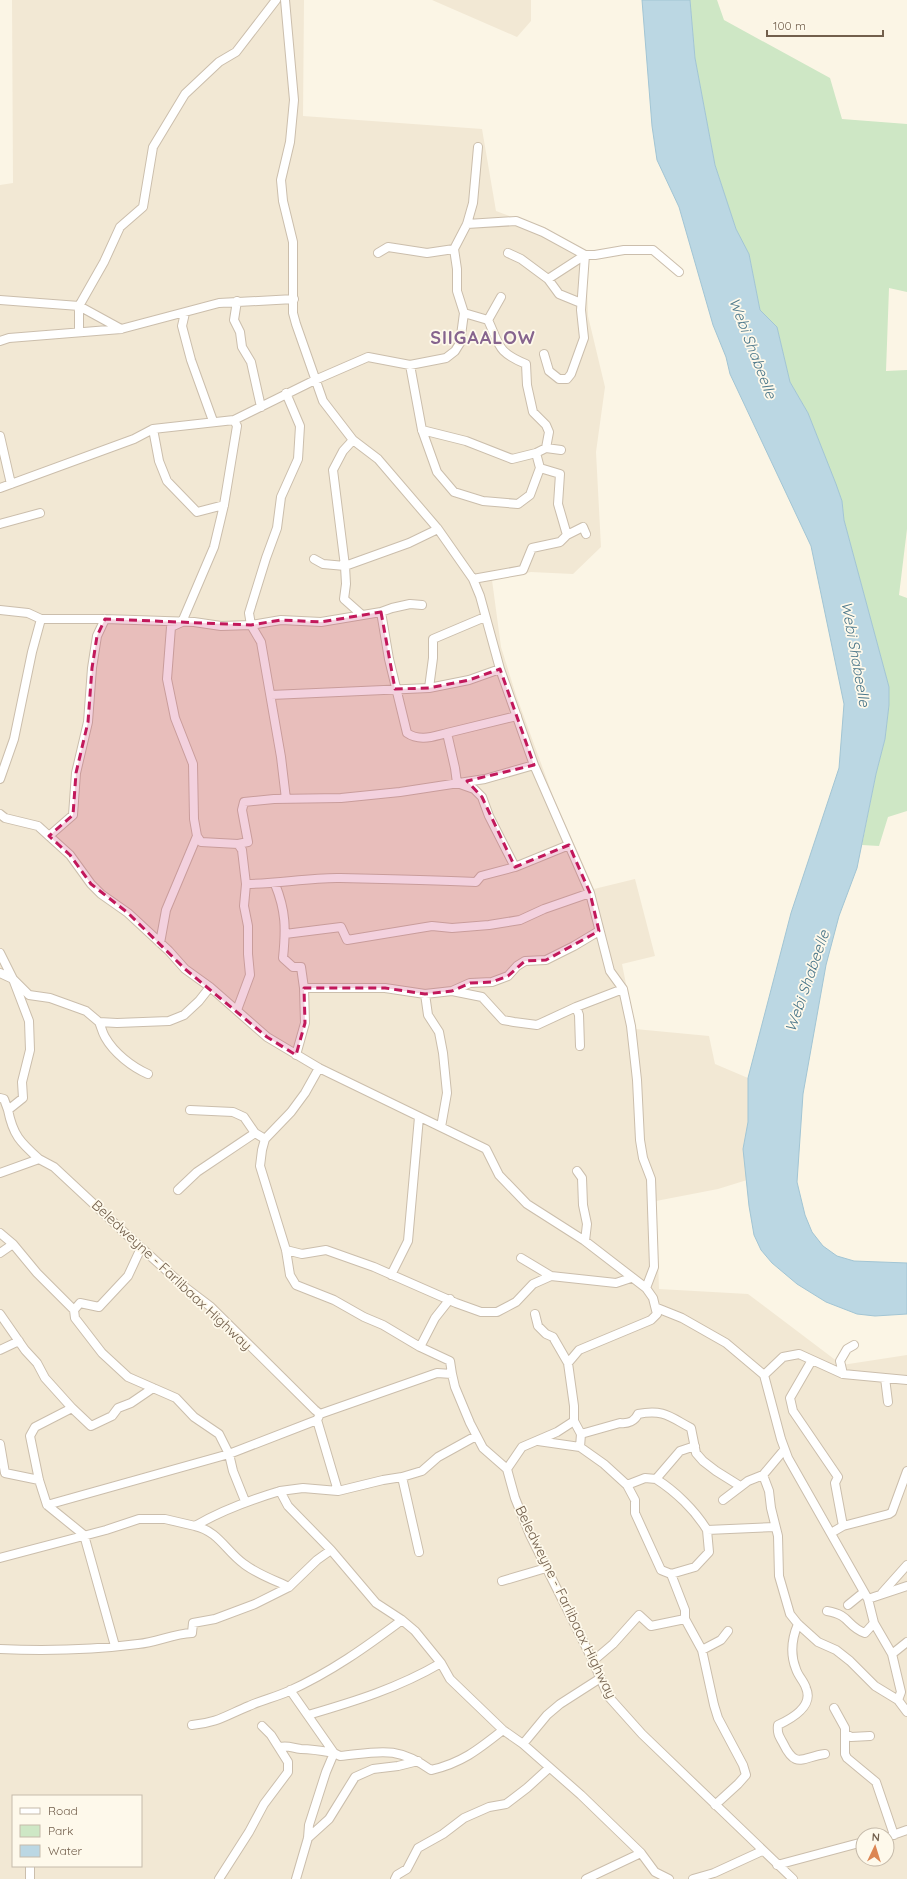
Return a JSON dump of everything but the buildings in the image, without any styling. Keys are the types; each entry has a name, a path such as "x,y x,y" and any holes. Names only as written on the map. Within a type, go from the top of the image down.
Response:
{"street":[{"path":"79,332 79,306 104,262 120,226 143,206 153,147 185,94 220,62 236,52 276,0"},
{"path":"285,0 294,100 290,142 281,180 282,201 293,242 293,313 323,401 353,440 378,459 438,529 473,579 480,596 500,669 534,764 583,881 590,893 610,971 623,989 631,1026 637,1080 640,1140 643,1158 651,1179 654,1267 646,1288"},
{"path":"0,488 134,439 153,429 213,421 234,420 315,380 368,357 410,365 446,358 455,351 460,343 464,313 457,291 457,269 454,249 467,224 474,192 478,146"},
{"path":"467,224 516,221 543,232 585,255 595,255 624,250 653,250 679,272"},
{"path":"378,253 388,246 426,253 454,249"},
{"path":"508,253 521,259 548,279 559,294 581,303"},
{"path":"548,279 585,255"},
{"path":"544,354 549,372 559,379 567,379 584,338 581,303 585,255"},
{"path":"488,320 501,297"},
{"path":"0,341 9,338 122,329 219,303 294,299"},
{"path":"0,300 79,306 122,329"},
{"path":"237,301 234,320 240,332 242,347 251,362 261,407"},
{"path":"185,313 182,326 187,346 213,421"},
{"path":"464,313 488,320"},
{"path":"488,320 499,346 506,353 526,364 527,385 533,412 546,425 549,432 546,448"},
{"path":"410,365 422,430 437,472 454,492 483,501 518,504 530,495 540,468 536,453"},
{"path":"286,394 300,426 298,459 281,497 277,528 249,613 250,625 261,642 281,757 286,799"},
{"path":"234,420 237,426 224,505 214,547 182,622 171,627 167,680 175,718 193,764 194,819 197,836 201,842 238,844 248,842 242,810 244,802 286,799 341,798 400,792 457,782 485,779 534,764"},
{"path":"153,429 159,462 167,481 197,512 224,505"},
{"path":"422,430 466,441 512,459 536,453 546,448 561,450"},
{"path":"0,436 11,484"},
{"path":"353,440 341,454 333,470 345,566 346,584 344,599 362,615"},
{"path":"540,468 560,474 558,504 566,535"},
{"path":"0,524 40,513"},
{"path":"473,579 524,570 532,548 560,542 566,535 583,527 586,534"},
{"path":"314,559 323,564 345,566 409,543 438,529"},
{"path":"0,610 28,613 41,619 105,619 182,622 221,626 250,625 281,620 321,622 381,612 398,607 422,605"},
{"path":"381,612 395,689 407,733 417,738 424,738 517,716"},
{"path":"429,688 433,658 433,638 485,617"},
{"path":"0,779 14,740 32,652 41,619"},
{"path":"49,836 73,815 76,773 88,722 92,668 97,636 105,619"},
{"path":"271,695 429,688 469,680 500,669"},
{"path":"447,733 457,782"},
{"path":"457,782 474,789 482,797 489,816 515,867"},
{"path":"0,814 5,818 38,826 70,855 91,884 110,902 128,913 185,969 210,987 267,1037 319,1068 486,1149 499,1175 527,1204 585,1241 631,1278 646,1288 653,1298 657,1314"},
{"path":"160,943 166,910 197,836"},
{"path":"237,1010 250,975 248,926 244,906 246,884 242,850 238,844"},
{"path":"246,884 275,884 291,880 339,878 476,882 481,876 515,867 569,845"},
{"path":"275,884 283,902 285,934 283,958 293,967 301,967 304,988 305,1023 296,1054"},
{"path":"285,934 341,927 347,940 432,926 452,928 489,925 520,920 544,909 590,893"},
{"path":"452,992 470,983 492,982 502,979 508,976 517,966 525,961 546,960 599,931"},
{"path":"0,954 13,979 29,1021 30,1050 22,1082 23,1098 8,1110"},
{"path":"0,973 13,979 29,995 50,998 86,1011 99,1022 105,1037 118,1053 136,1069 148,1074"},
{"path":"99,1022 117,1023 169,1021 184,1015 199,1001 210,987"},
{"path":"304,988 385,988 425,994 452,992 482,997 503,1020 537,1025 576,1007 623,989"},
{"path":"425,994 428,1015 439,1032 443,1053 447,1093 441,1127"},
{"path":"576,1007 579,1015 580,1046"},
{"path":"319,1068 305,1093 291,1112 265,1139 260,1166 286,1250 290,1275 296,1286 334,1300 364,1317 383,1325 420,1347 450,1361 455,1387 476,1436 483,1448 507,1469 522,1447 558,1432 574,1421"},
{"name":"Beledweyne - Farlibaax Highway","path":"0,1098 4,1099 11,1123 20,1142 39,1159 54,1167 141,1248 186,1288 211,1307 314,1410 318,1417"},
{"path":"190,1110 233,1112 244,1118 255,1133 265,1139"},
{"path":"391,1275 408,1240 419,1117"},
{"path":"178,1190 197,1172 255,1133"},
{"path":"0,1173 39,1159"},
{"path":"577,1171 582,1178 583,1205 587,1224 585,1241"},
{"path":"0,1233 13,1244 37,1273 74,1310 75,1318 102,1353 128,1377 176,1398 194,1417 219,1434 229,1454 233,1471 246,1501"},
{"path":"0,1253 13,1244"},
{"path":"74,1310 80,1303 99,1307 128,1276 141,1248"},
{"path":"286,1250 302,1254 326,1250 374,1267 481,1312 497,1312 516,1302 533,1284 551,1276"},
{"path":"521,1258 551,1276 616,1283 631,1278"},
{"path":"420,1347 435,1318 450,1299"},
{"path":"568,1363 579,1350 650,1320 657,1314 657,1308 682,1318 726,1343 764,1375 784,1450 866,1596 874,1623 892,1654 902,1692 898,1700"},
{"path":"0,1314 19,1342 37,1363 45,1378 72,1408 91,1426 112,1416 118,1408 131,1403 153,1388"},
{"path":"535,1314 538,1326 546,1334 553,1337 568,1363 574,1406 574,1421 581,1434 580,1446"},
{"path":"0,1350 19,1342"},
{"path":"843,1374 840,1361 848,1349 854,1345"},
{"path":"764,1375 783,1357 799,1354 843,1374 907,1380"},
{"path":"812,1360 790,1398 793,1411 838,1477 835,1483 843,1526"},
{"path":"47,1505 229,1454 318,1417 438,1373 452,1374"},
{"path":"885,1378 888,1402"},
{"path":"72,1408 35,1427 30,1436 39,1480 47,1505 84,1535 115,1646"},
{"path":"581,1434 620,1423 626,1424 632,1422 638,1414 659,1413 672,1416 691,1428 696,1453 703,1461 740,1486"},
{"path":"318,1417 338,1491"},
{"path":"195,1526 216,1514 246,1501 280,1491 303,1488 338,1491 402,1477 422,1471 438,1457 476,1436"},
{"path":"537,1440 580,1446 604,1464 627,1485 635,1500 635,1513 661,1570 671,1574 695,1567 709,1552 707,1530 702,1521 680,1498 656,1479 645,1478 627,1485"},
{"path":"0,1444 2,1472 39,1480"},
{"path":"656,1479 680,1451 695,1446"},
{"path":"723,1500 748,1481 763,1475 784,1450"},
{"name":"Beledweyne - Farlibaax Highway","path":"507,1469 515,1498 546,1568 593,1661 608,1696 642,1734 762,1851 793,1879"},
{"path":"831,1533 843,1526 892,1512 907,1471"},
{"path":"763,1475 769,1492 778,1536 779,1576 790,1614 798,1624 818,1642 836,1650 850,1661 875,1686 898,1700 907,1712"},
{"path":"402,1477 419,1552"},
{"path":"280,1491 288,1506 331,1550 376,1603 402,1620 415,1631 441,1663 450,1679 503,1730 523,1744 581,1795 641,1853 655,1872 668,1879"},
{"path":"0,1558 106,1530 139,1519 165,1519 204,1528 227,1546 243,1564 289,1587"},
{"path":"707,1530 724,1528 775,1527"},
{"path":"0,1649 42,1651 115,1646 159,1641 175,1634 192,1633 193,1623 215,1619 255,1604 289,1587 317,1560 331,1550"},
{"path":"882,1593 907,1564"},
{"path":"502,1581 546,1568"},
{"path":"671,1574 685,1610 685,1619 702,1650 718,1718 743,1765 746,1775 715,1805"},
{"path":"848,1605 866,1596 907,1586"},
{"path":"827,1611 837,1613 847,1618 855,1629 865,1633 874,1623"},
{"path":"593,1661 613,1644 639,1616 651,1626 685,1619"},
{"path":"192,1725 208,1724 225,1718 249,1705 290,1690 337,1667 402,1620"},
{"path":"798,1624 792,1638 793,1654 795,1668 807,1689 806,1700 797,1715 778,1725 777,1732 788,1754 794,1759 806,1760 824,1754"},
{"path":"702,1650 721,1640 728,1631"},
{"path":"892,1654 907,1642"},
{"path":"308,1714 356,1701 406,1682 441,1663"},
{"path":"523,1744 547,1716 560,1704 599,1678"},
{"path":"290,1690 334,1753"},
{"path":"834,1708 840,1718 846,1734 845,1754 847,1758 876,1782 888,1827"},
{"path":"219,1879 249,1832 264,1804 288,1772 288,1762 279,1747 262,1726"},
{"path":"279,1747 288,1745 300,1749 312,1748 334,1753 340,1756 386,1751 411,1757 431,1770 444,1767 472,1754 503,1730"},
{"path":"846,1734 851,1737 870,1736"},
{"path":"296,1879 308,1838 309,1825 326,1772 334,1753"},
{"path":"308,1838 329,1819 355,1777 373,1769 398,1766 418,1761"},
{"path":"853,1767 864,1772"},
{"path":"394,1879 397,1875 407,1869 418,1848 443,1834 464,1818 489,1807 506,1804 527,1788 549,1768"},
{"path":"895,1834 907,1830"},
{"path":"777,1865 855,1844"},
{"path":"693,1879 714,1873 762,1851"},
{"path":"586,1879 641,1853"},
{"path":"30,1867 30,1879"}],"highlighted area":[{"path":"381,612 395,689 429,688 469,680 500,669 534,765 467,781 482,797 515,867 569,845 590,893 599,931 546,960 525,961 508,976 492,982 470,983 452,991 425,994 385,988 304,988 305,1023 296,1055 267,1037 185,969 128,913 91,884 70,855 49,836 73,815 76,773 88,722 92,668 97,636 105,619 251,625 281,620 321,622"}],"shaded area":[{"path":"12,0 304,0 303,116 482,129 496,211 549,231 586,255 588,316 605,387 596,452 601,547 573,574 531,572 492,580 501,647 516,695 553,796 594,889 635,879 655,956 622,964 635,1029 709,1036 715,1064 748,1078 748,1122 743,1149 747,1180 718,1189 656,1201 659,1289 748,1294 842,1365 907,1355 907,1879 0,1879 0,185 13,183"},
{"path":"432,0 531,0 531,21 517,37"}],"green space":[{"path":"690,0 717,0 724,20 830,78 842,119 907,124 907,292 889,288 886,371 907,370 907,529 899,595 907,598 907,811 888,817 879,846 862,845 876,774 885,739 889,705 889,687 844,520 842,501 808,413 790,382 777,327 760,310 749,254 736,229 715,165 695,58"}],"water":[{"name":"Webi Shabeelle","path":"642,0 690,0 695,58 715,165 736,229 749,254 760,310 777,327 790,382 808,413 842,501 844,520 889,687 889,705 885,739 876,774 857,868 839,916 826,965 803,1094 797,1182 805,1215 812,1232 823,1246 837,1256 854,1261 907,1263 907,1314 875,1316 857,1314 826,1302 797,1284 772,1263 761,1250 754,1235 749,1206 743,1149 748,1122 748,1078 791,913 839,768 844,704 811,546 730,374 726,357 713,325 679,207 657,160 652,126"}],"district":[{"name":"SIIGAALOW","path":"483,337"}]}
